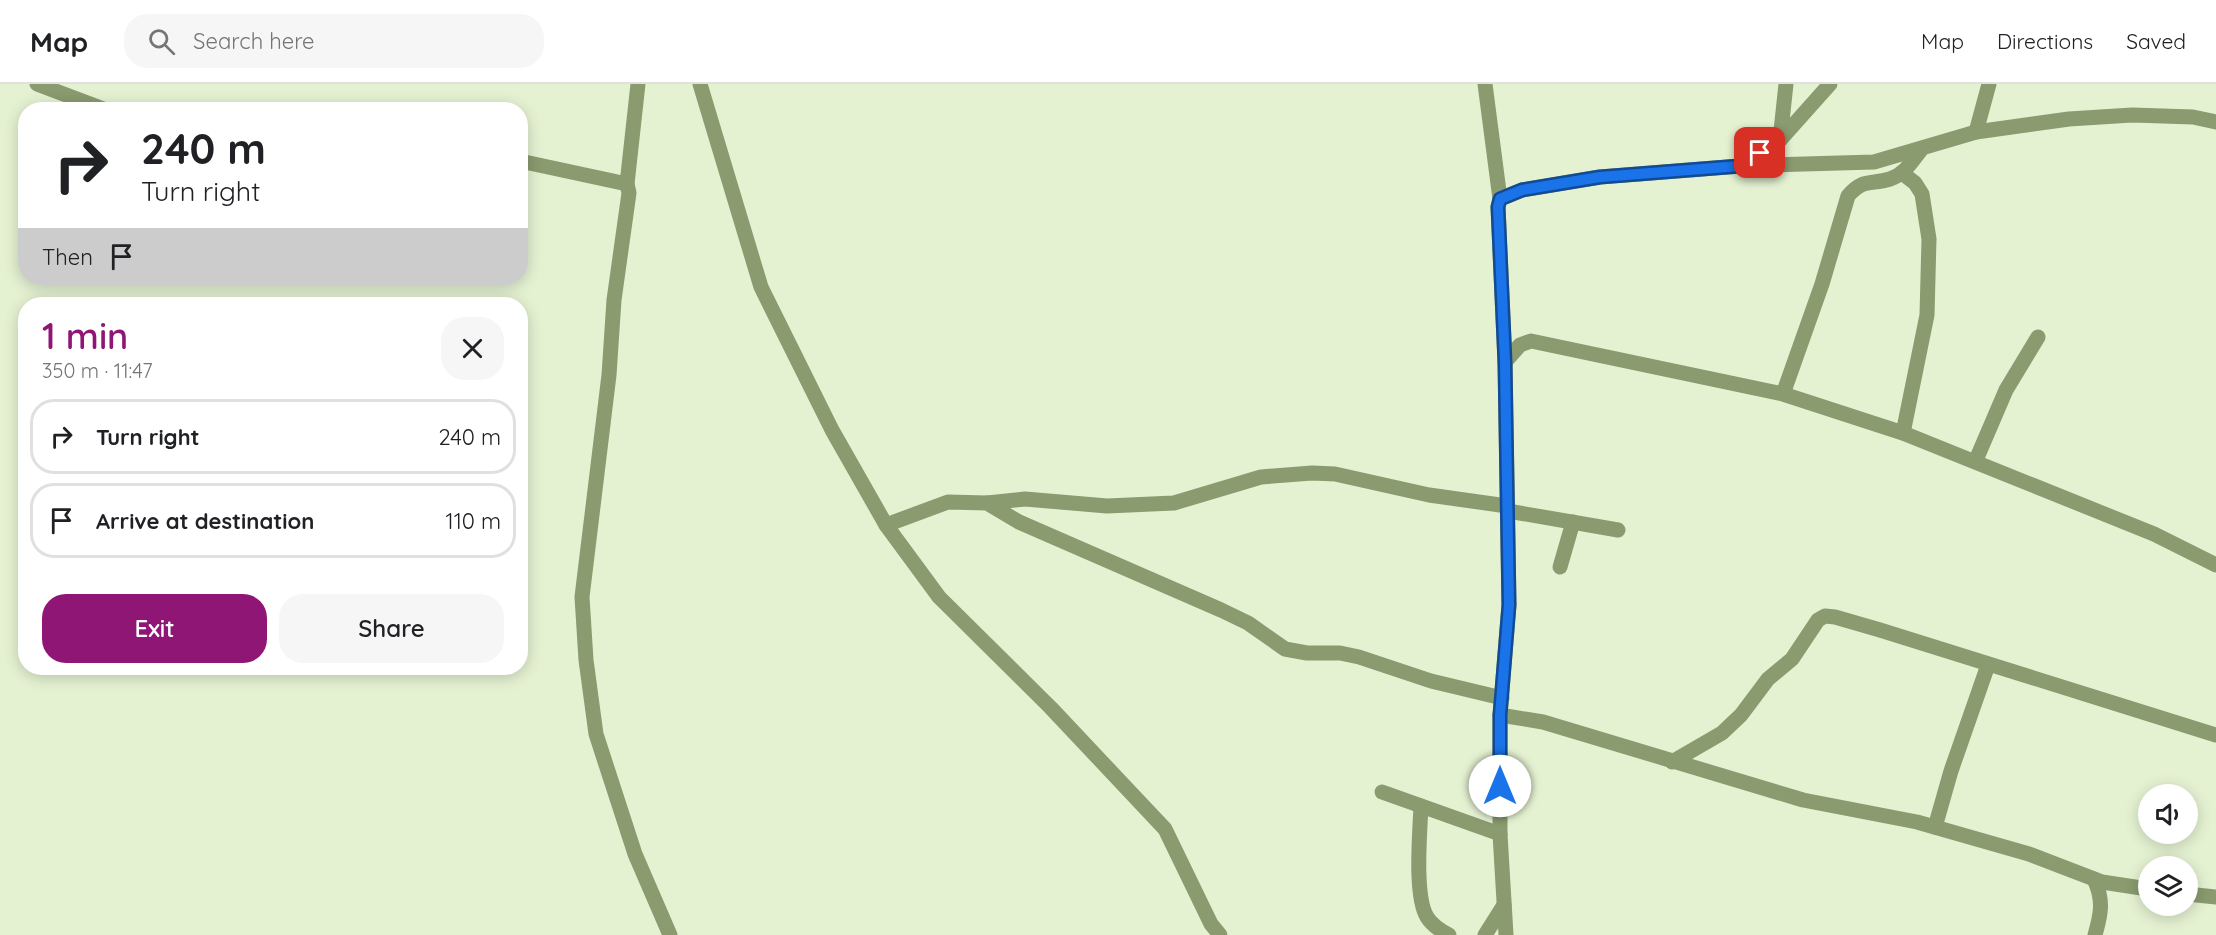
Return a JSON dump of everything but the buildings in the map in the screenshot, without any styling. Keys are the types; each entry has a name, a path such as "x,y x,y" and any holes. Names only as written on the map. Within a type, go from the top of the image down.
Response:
{"street":[{"path":"37,84 85,102"},
{"path":"638,84 627,184 629,193 614,300 609,375 582,597 586,660 597,734 635,854 670,935"},
{"path":"700,84 761,287 832,430 886,525 939,597 1051,708 1165,829 1211,924 1220,935"},
{"path":"1485,84 1500,199 1498,207 1505,362 1509,605 1500,715 1500,834 1506,935"},
{"path":"1780,140 1786,84"},
{"path":"1740,166 1780,140 1830,84"},
{"path":"1976,132 1989,84"},
{"path":"1500,199 1522,190 1600,177 1740,166 1874,162 1976,132 2069,119 2132,115 2193,117 2216,122"},
{"path":"1784,394 1822,284 1848,196 1855,187 1868,181 1889,179 1902,173 1921,150"},
{"path":"528,163 627,184"},
{"path":"1902,173 1915,183 1922,194 1929,239 1927,315 1903,433"},
{"path":"1976,460 2006,390 2038,337"},
{"path":"1505,362 1520,345 1531,340 1784,394 1903,433 1976,460 2154,534 2216,565"},
{"path":"886,525 948,501 987,503 1025,500 1107,506 1174,503 1261,477 1312,473 1335,474 1429,495 1618,530"},
{"path":"987,503 1019,522 1248,623 1274,644 1285,649 1307,653 1340,653 1359,657 1465,690 1502,698"},
{"path":"1560,567 1573,522"},
{"path":"1672,762 1722,733 1741,715 1768,679 1792,659 1814,625 1825,616 1835,616 2216,735"},
{"path":"1935,827 1951,771 1988,665"},
{"path":"1500,715 1543,722 1803,800 1935,827 2029,854 2094,879 2138,887"},
{"path":"1383,792 1500,834"},
{"path":"1421,806 1419,862 1425,912 1431,922 1449,935"},
{"path":"2094,879 2102,897 2095,935"},
{"path":"2198,895 2216,897"},
{"path":"1485,935 1504,905"}],"route":[{"path":"1500,786 1500,715 1509,605 1505,362 1498,207 1500,199 1522,190 1600,177 1740,166 1760,153"}]}
